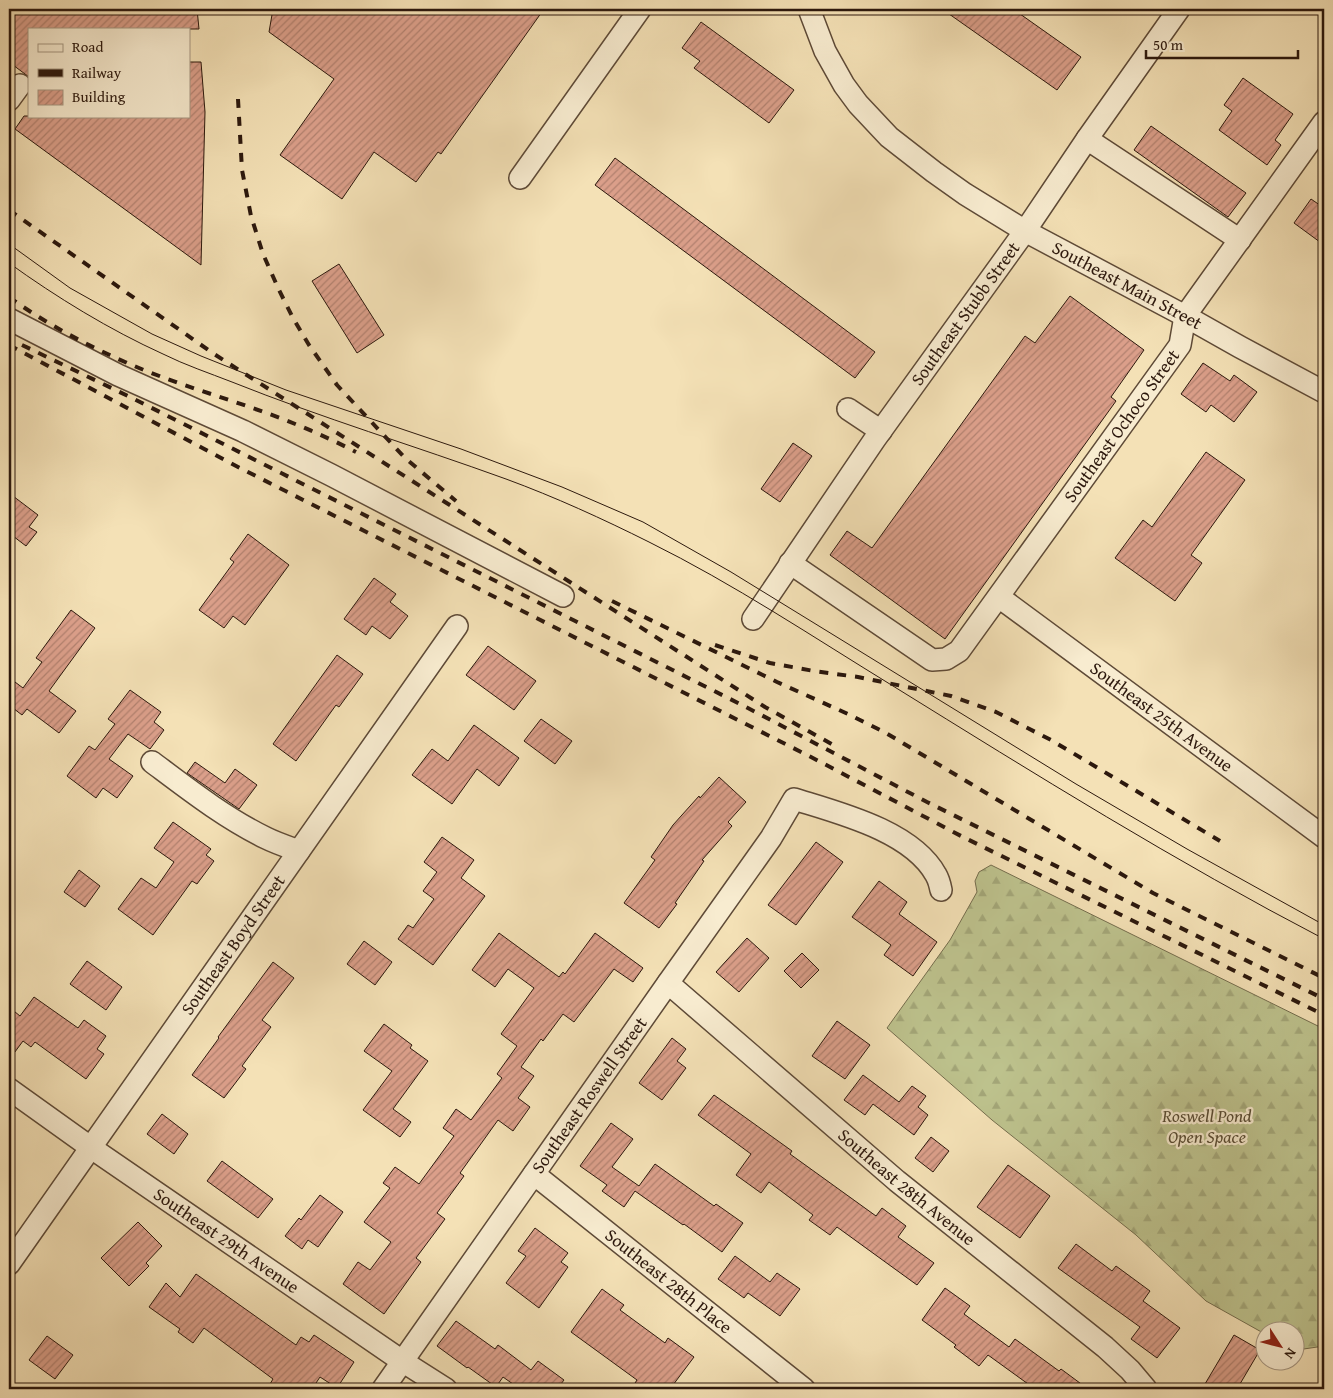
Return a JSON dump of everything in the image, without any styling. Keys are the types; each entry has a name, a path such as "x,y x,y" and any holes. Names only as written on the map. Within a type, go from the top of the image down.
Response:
{"street":[{"path":"520,178 640,9"},
{"name":"Southeast Main Street","path":"809,9 819,36 844,85 873,121 889,137 934,172 965,194 1025,230 1324,392"},
{"name":"Southeast Stubb Street","path":"753,619 881,431 1025,230 1179,9"},
{"name":"Southeast Ochoco Street","path":"790,563 932,660 946,659 959,651 1180,345 1185,316 1324,122"},
{"path":"1087,139 1240,240"},
{"path":"9,319 118,375 278,448 563,596"},
{"path":"848,409 881,431"},
{"name":"Southeast 25th Avenue","path":"999,597 1324,837"},
{"name":"Southeast Boyd Street","path":"9,1264 457,626"},
{"path":"152,762 229,817 267,839 299,851"},
{"name":"Southeast Roswell Street","path":"383,1389 771,838 794,799 848,816 892,834 922,857 937,876 941,890"},
{"name":"Southeast 28th Avenue","path":"668,982 897,1181 1105,1348 1130,1370 1146,1389"},
{"name":"Southeast 29th Avenue","path":"9,1089 90,1147 402,1361 446,1389"},
{"name":"Southeast 28th Place","path":"534,1174 804,1389"}],"green space":[{"name":"Roswell Pond Open Space","path":"991,865 1324,1029 1324,1346 1306,1349 1306,1320 1256,1320 1256,1329 1206,1301 1136,1235 992,1120 887,1028 950,940 977,892 975,881 979,872"}],"building":[{"path":"9,9 197,9 199,29 28,28 28,76 9,62"},
{"path":"273,9 544,9 441,154 438,152 416,182 374,152 342,199 280,155 334,79 269,32"},
{"path":"942,9 1013,9 1081,57 1057,90"},
{"path":"701,22 794,90 769,123 694,68 700,61 682,48"},
{"path":"190,62 201,62 205,112 201,265 15,129 24,116 28,116 28,118 190,118"},
{"path":"1243,78 1293,114 1275,140 1281,145 1267,165 1219,130 1232,111 1224,105"},
{"path":"1151,126 1246,193 1228,217 1134,150"},
{"path":"615,158 875,352 855,378 595,185"},
{"path":"1311,199 1324,208 1324,245 1294,223"},
{"path":"339,264 384,335 357,353 312,281"},
{"path":"1070,296 1144,350 1111,397 1116,401 945,639 830,555 847,531 872,548 1025,336 1035,343"},
{"path":"1203,363 1230,381 1234,375 1257,392 1234,422 1211,405 1206,412 1181,394"},
{"path":"793,443 812,456 780,502 761,489"},
{"path":"1206,452 1245,480 1191,555 1202,563 1175,601 1115,558 1143,520 1152,527"},
{"path":"9,493 38,515 29,527 37,532 26,546 9,533"},
{"path":"248,534 289,565 245,625 233,616 224,628 199,610 234,562 230,559"},
{"path":"374,578 396,594 390,602 408,616 390,639 372,626 366,635 344,619"},
{"path":"71,610 95,628 49,691 76,711 59,733 27,709 22,715 9,705 9,692 15,682 23,688 42,662 36,658"},
{"path":"488,646 536,681 514,710 466,675"},
{"path":"337,655 363,674 339,707 336,705 296,761 273,744"},
{"path":"130,690 161,712 154,722 164,730 150,749 128,734 109,759 133,776 117,798 103,788 96,798 67,776 89,746 95,750 115,724 108,719"},
{"path":"541,719 572,741 555,764 524,741"},
{"path":"474,725 519,758 499,786 477,769 452,804 412,775 432,749 448,761"},
{"path":"195,762 225,783 235,769 257,785 239,809 187,773"},
{"path":"719,777 746,802 728,822 732,826 702,860 704,861 675,903 677,904 659,928 624,903 655,860 651,857 673,825"},
{"path":"173,822 211,849 206,855 214,861 197,884 192,881 153,935 118,909 141,878 156,888 174,862 154,848"},
{"path":"442,837 474,860 461,878 485,896 433,965 398,939 408,925 413,928 434,899 423,891 437,872 424,862"},
{"path":"816,842 843,862 796,925 768,905"},
{"path":"79,870 100,886 85,907 64,892"},
{"path":"879,881 907,902 899,914 937,942 913,976 884,955 891,945 852,917"},
{"path":"499,933 559,977 563,972 565,974 595,933 643,968 633,982 614,969 574,1022 563,1014 543,1041 541,1039 521,1067 534,1076 518,1098 530,1107 513,1131 498,1120 460,1173 464,1176 437,1213 445,1219 416,1258 421,1262 384,1314 343,1284 358,1262 370,1270 391,1242 364,1222 390,1188 383,1183 395,1167 419,1184 454,1136 443,1128 456,1109 471,1120 502,1078 497,1074 517,1046 501,1034 534,988 508,969 495,987 472,970"},
{"path":"747,938 769,958 739,992 716,972"},
{"path":"364,941 392,962 375,985 347,964"},
{"path":"802,953 819,970 801,988 784,971"},
{"path":"87,961 122,987 106,1010 70,984"},
{"path":"273,962 294,978 262,1020 271,1027 242,1066 246,1069 224,1098 192,1075"},
{"path":"34,997 78,1028 84,1020 106,1036 97,1049 104,1054 86,1079 35,1042 31,1047 23,1041 9,1060 9,1007 20,1016"},
{"path":"837,1021 870,1045 845,1079 812,1056"},
{"path":"384,1024 412,1045 410,1048 428,1061 393,1109 411,1122 400,1137 363,1110 392,1071 364,1051"},
{"path":"672,1038 686,1049 677,1061 686,1068 662,1100 639,1083"},
{"path":"863,1075 899,1102 912,1086 926,1096 918,1107 928,1115 914,1135 873,1104 865,1115 844,1100"},
{"path":"714,1095 792,1151 790,1154 876,1216 882,1208 906,1226 898,1237 934,1263 917,1285 837,1227 830,1235 809,1220 813,1215 769,1182 761,1193 736,1175 751,1154 698,1115"},
{"path":"162,1114 188,1134 174,1154 147,1134"},
{"path":"611,1123 633,1139 612,1167 639,1186 655,1164 714,1206 716,1204 743,1223 722,1252 635,1191 624,1207 602,1191 607,1185 580,1166"},
{"path":"931,1137 949,1151 933,1172 915,1158"},
{"path":"222,1161 273,1199 258,1218 207,1181"},
{"path":"1008,1165 1050,1196 1020,1238 977,1207"},
{"path":"320,1195 343,1212 318,1247 308,1240 302,1249 285,1236 299,1218 301,1220"},
{"path":"138,1222 162,1246 146,1263 149,1266 129,1286 101,1258"},
{"path":"535,1228 568,1253 561,1262 568,1267 539,1308 506,1283 526,1256 518,1251"},
{"path":"1076,1244 1112,1271 1116,1266 1150,1291 1143,1301 1180,1328 1157,1358 1131,1339 1140,1327 1058,1268"},
{"path":"735,1256 770,1282 777,1273 800,1289 780,1316 748,1293 744,1298 718,1279"},
{"path":"196,1274 296,1345 301,1337 309,1342 314,1335 354,1362 337,1388 320,1377 312,1389 267,1389 273,1379 204,1328 193,1343 178,1332 180,1329 149,1307 166,1283 180,1297"},
{"path":"945,1288 970,1306 964,1314 1009,1347 1015,1339 1059,1371 1061,1369 1088,1389 1035,1389 988,1355 979,1366 954,1347 956,1345 922,1320"},
{"path":"602,1289 624,1305 620,1310 665,1343 668,1338 694,1357 670,1389 631,1389 637,1380 571,1332"},
{"path":"456,1321 495,1349 498,1345 531,1370 538,1361 564,1380 557,1389 520,1389 503,1377 496,1387 437,1346"},
{"path":"1234,1335 1256,1348 1256,1357 1237,1389 1202,1389"},
{"path":"47,1336 73,1355 55,1379 29,1360"}],"tram line":[{"path":"9,244 70,288 152,334 201,356 286,390 461,449 562,487 643,522 731,572 1076,784 1187,849 1324,925"},
{"path":"9,263 103,324 180,362 300,408 524,486 632,533 681,558 773,611 1106,817 1269,910 1324,939"}],"railway":[{"path":"238,99 242,170 251,216 263,254 293,318 337,385 405,458 456,501"},
{"path":"9,210 214,354 765,707 837,747"},
{"path":"9,297 56,327 122,361 280,418 356,452"},
{"path":"9,345 238,467 811,757 963,837 1324,1015"},
{"path":"22,345 128,396 744,706 927,802 1324,999"},
{"path":"612,601 886,733 1153,893 1324,978"},
{"path":"715,645 770,663 858,677 951,696 996,712 1051,740 1220,841"}]}
